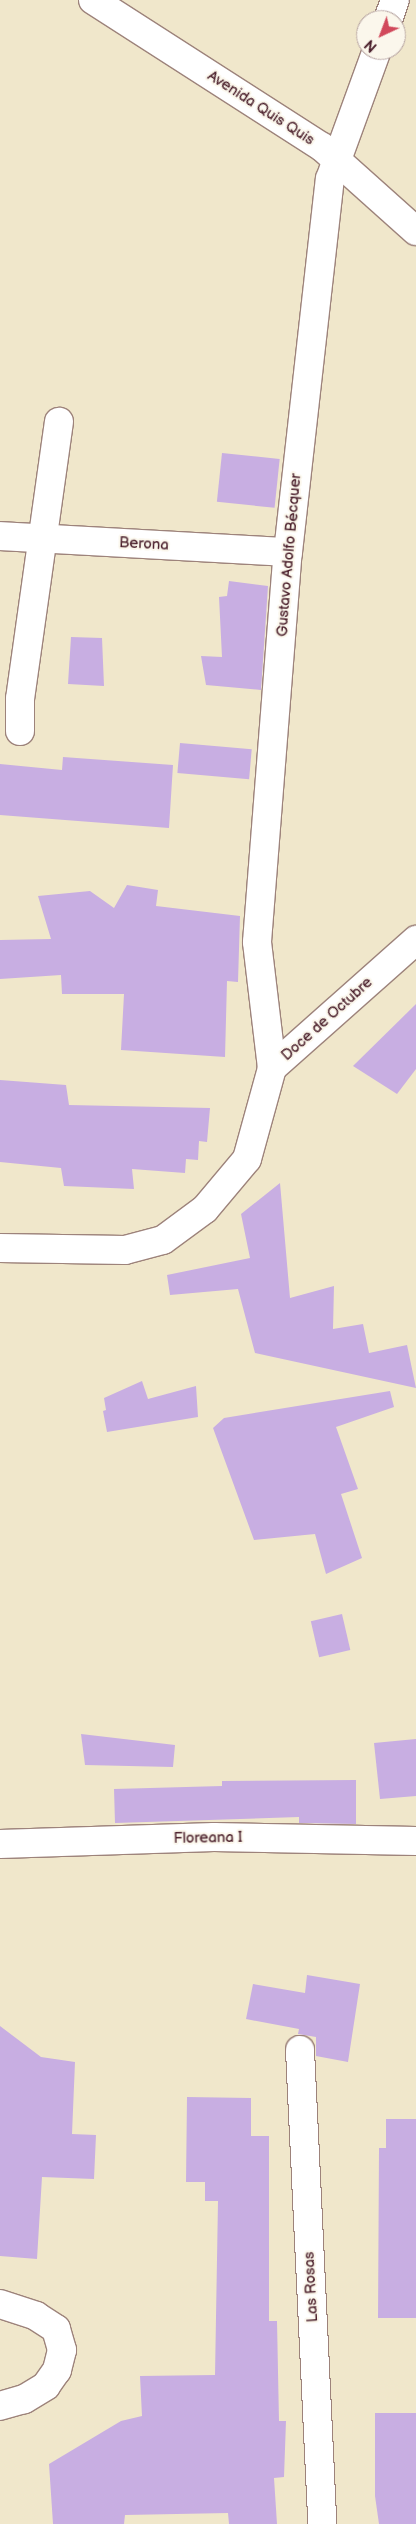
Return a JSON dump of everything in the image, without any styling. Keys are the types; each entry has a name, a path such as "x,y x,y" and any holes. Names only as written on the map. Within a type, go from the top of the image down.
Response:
{"street":[{"name":"Avenida Quis Quis","path":"93,0 322,147 416,231"},
{"name":"Gustavo Adolfo Bécquer","path":"272,1068 257,942 288,552 330,180 373,60"},
{"path":"20,731 20,699 41,539 59,422"},
{"name":"Berona","path":"0,536 288,552"},
{"name":"Doce de Octubre","path":"0,1248 125,1250 163,1240 205,1209 248,1159 272,1068 416,940"},
{"name":"Floreana I","path":"0,1844 214,1837 416,1841"},
{"name":"Las Rosas","path":"300,2050 322,2524"},
{"path":"0,2304 36,2316 56,2329 62,2350 57,2370 46,2386 24,2399 0,2406"}],"building":[{"path":"222,453 280,459 275,508 217,502"},
{"path":"229,581 268,586 261,690 206,685 201,656 222,657 219,597 227,596"},
{"path":"71,637 102,638 104,686 68,684"},
{"path":"180,743 252,749 249,779 177,773"},
{"path":"63,757 173,765 169,828 0,815 0,764 62,770"},
{"path":"127,885 158,890 156,906 240,916 238,982 227,981 225,1057 121,1050 124,994 62,994 61,975 0,979 0,940 51,939 38,896 90,891 114,908"},
{"path":"416,1004 416,1069 397,1094 353,1066"},
{"path":"0,1080 66,1085 69,1105 210,1108 207,1142 199,1141 198,1160 186,1159 185,1173 132,1169 134,1189 64,1186 61,1168 0,1162"},
{"path":"280,1183 290,1298 334,1286 333,1329 363,1324 369,1353 407,1345 416,1388 255,1353 238,1289 170,1295 167,1275 250,1258 241,1214"},
{"path":"142,1381 148,1399 196,1386 198,1417 107,1432 103,1411 106,1410 104,1398"},
{"path":"390,1391 394,1407 336,1427 358,1489 341,1494 362,1558 326,1574 315,1534 254,1540 213,1428 224,1418"},
{"path":"342,1614 350,1650 319,1657 311,1621"},
{"path":"81,1734 175,1745 173,1767 85,1765"},
{"path":"416,1739 416,1796 380,1799 374,1743"},
{"path":"356,1780 356,1824 299,1823 299,1817 115,1823 114,1789 222,1786 222,1781"},
{"path":"307,1975 360,1984 348,2062 316,2056 316,2037 298,2034 299,2029 246,2019 253,1984 305,1993"},
{"path":"0,2026 41,2057 75,2062 72,2134 96,2135 94,2179 42,2177 37,2259 0,2256"},
{"path":"187,2097 251,2098 251,2136 269,2136 269,2321 277,2321 279,2421 286,2421 284,2477 274,2478 277,2524 229,2524 228,2513 125,2515 124,2524 53,2524 49,2464 121,2421 142,2416 140,2376 215,2375 218,2201 205,2201 205,2182 186,2182"},
{"path":"386,2119 416,2119 416,2318 378,2318 379,2148 386,2148"},
{"path":"375,2413 416,2413 416,2524 379,2524 375,2496"}]}
